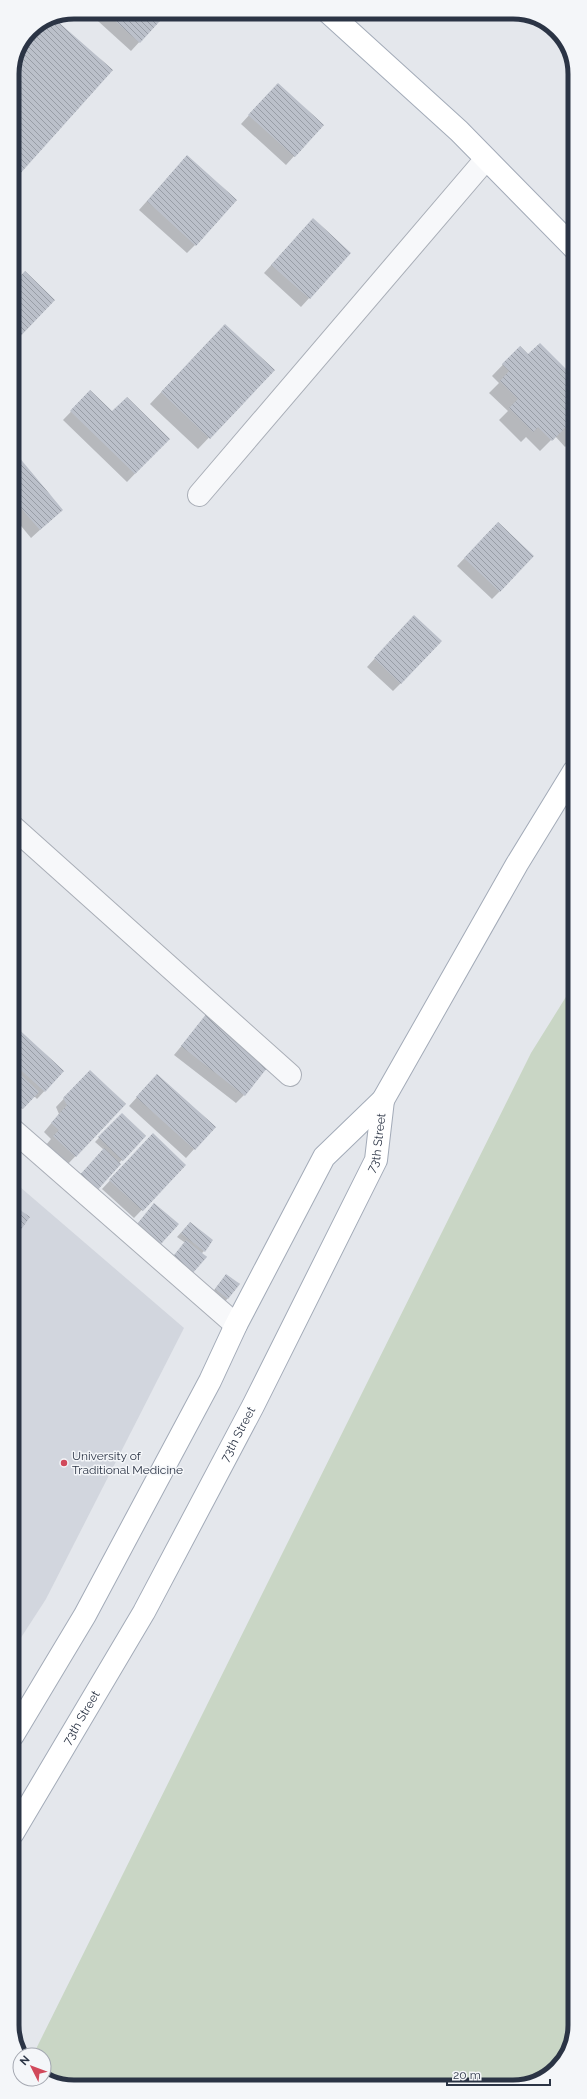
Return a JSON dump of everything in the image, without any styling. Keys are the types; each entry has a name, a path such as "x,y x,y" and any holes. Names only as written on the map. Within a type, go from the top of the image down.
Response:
{"main road":[{"path":"336,19 459,131 568,242"},
{"path":"383,1100 517,864 568,781"},
{"name":"73th Street","path":"19,1725 85,1614 210,1381 236,1325 324,1158 383,1100"},
{"name":"73th Street","path":"19,1823 144,1612 267,1378 376,1160 383,1100"}],"street":[{"path":"199,495 486,159"},
{"path":"19,832 290,1075"},
{"path":"19,1135 236,1325"}],"shaded area":[{"name":"University of Traditional Medicine","path":"19,1186 184,1328 46,1599 19,1641"}],"green space":[{"path":"568,994 568,2025 565,2043 557,2059 544,2071 534,2076 513,2080 70,2080 52,2076 52,2047 37,2047 531,1053"}],"building":[{"path":"113,19 162,19 140,43"},
{"path":"58,22 113,70 19,175 20,63 28,43 35,35 43,28"},
{"path":"278,83 324,125 295,157 248,115"},
{"path":"187,155 237,200 196,246 147,201"},
{"path":"313,218 351,253 310,299 271,265"},
{"path":"25,271 55,300 19,338 19,277"},
{"path":"225,324 275,370 210,439 161,392"},
{"path":"540,343 568,371 568,427 567,426 552,441 538,427 533,432 509,408 518,399 500,381 509,371 502,364 520,346 528,354"},
{"path":"90,390 112,411 127,397 170,439 135,474 70,411"},
{"path":"19,457 63,510 40,530 19,506"},
{"path":"498,522 534,556 500,592 464,558"},
{"path":"414,615 442,641 401,684 374,658"},
{"path":"207,1013 271,1063 245,1096 181,1046"},
{"path":"19,1030 64,1071 45,1092 19,1068"},
{"path":"90,1070 126,1104 76,1157 53,1136 59,1130 51,1123 67,1105 63,1098"},
{"path":"19,1073 39,1092 23,1109 19,1105"},
{"path":"157,1074 216,1127 195,1150 136,1097"},
{"path":"122,1113 146,1136 123,1161 98,1137"},
{"path":"153,1133 186,1165 143,1211 109,1180"},
{"path":"104,1148 121,1164 94,1194 77,1178"},
{"path":"154,1203 179,1224 161,1244 138,1223"},
{"path":"19,1209 30,1217 19,1233"},
{"path":"190,1222 213,1240 205,1252 181,1233"},
{"path":"186,1240 207,1257 191,1275 171,1259"},
{"path":"226,1274 240,1284 228,1299 215,1289"}],"place":[{"name":"University of Traditional Medicine","path":"64,1463"}]}
